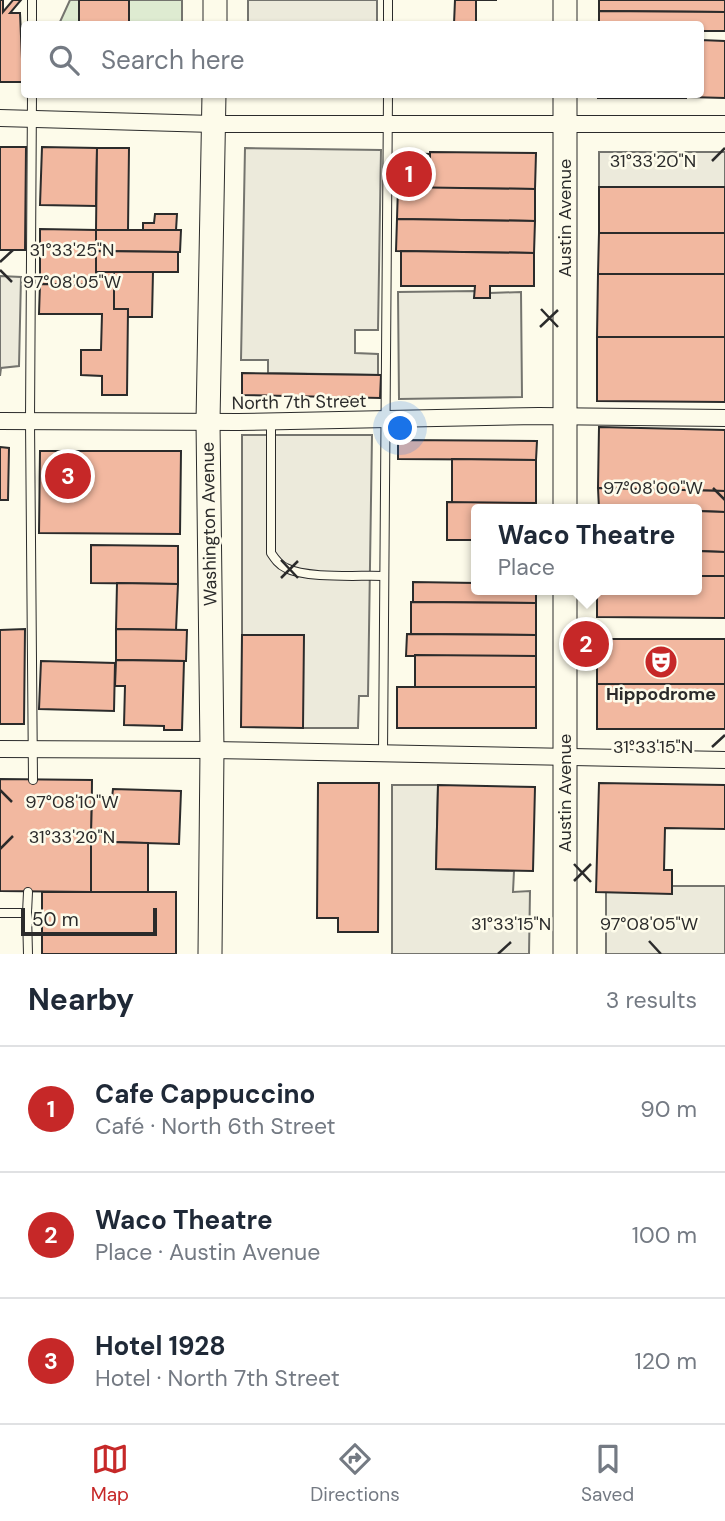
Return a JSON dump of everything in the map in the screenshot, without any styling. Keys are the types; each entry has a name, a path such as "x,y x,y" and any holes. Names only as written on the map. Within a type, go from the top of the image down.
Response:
{"main road":[{"path":"215,0 215,21"},
{"path":"565,0 565,21"},
{"name":"Washington Avenue","path":"211,954 212,750 208,422 214,98"},
{"name":"Austin Avenue","path":"565,98 565,504"},
{"name":"Austin Avenue","path":"565,595 565,954"}],"street":[{"path":"0,118 214,124 725,124"},
{"name":"North 7th Street","path":"0,421 271,422 565,416 725,418"},
{"path":"0,749 212,750 725,760"}],"lane":[{"path":"32,0 32,21"},
{"path":"388,0 388,21"},
{"path":"32,98 30,421 33,780"},
{"path":"383,754 388,98"},
{"path":"271,422 271,553 284,568 300,573 384,576"},
{"path":"28,892 28,954"},
{"path":"0,913 27,913"}],"green space":[{"path":"70,0 79,0 79,21 60,21"},
{"path":"129,0 182,0 182,21 129,21"}],"shaded area":[{"path":"248,0 377,0 377,21 248,21"},
{"path":"245,148 381,150 378,330 355,330 355,353 378,354 378,375 268,373 268,360 241,360"},
{"path":"599,152 725,152 725,187 599,187"},
{"path":"0,276 21,277 19,366 1,368 0,376"},
{"path":"475,291 475,298 490,298 490,293 521,292 522,397 399,399 398,292"},
{"path":"242,435 372,435 368,696 359,696 358,728 303,728 303,635 242,635"},
{"path":"392,785 438,785 436,869 514,871 513,892 530,891 529,954 392,954"},
{"path":"606,886 725,886 725,954 606,954"}],"building":[{"path":"0,0 3,0 3,12 13,0 21,0 10,13 20,13 21,82 0,82"},
{"path":"79,0 129,0 129,21 79,21"},
{"path":"455,0 476,0 476,21 454,21"},
{"path":"599,0 725,0 725,12 599,11"},
{"path":"599,11 725,12 725,31 704,31 704,21 599,21"},
{"path":"704,40 725,41 725,98 704,97"},
{"path":"0,147 26,147 25,250 0,250"},
{"path":"42,147 97,148 96,206 40,205"},
{"path":"97,148 129,148 128,230 96,230"},
{"path":"430,152 536,153 535,189 430,188"},
{"path":"398,153 430,154 430,188 398,187"},
{"path":"398,187 535,189 535,221 397,219"},
{"path":"599,187 725,187 725,233 599,233"},
{"path":"155,214 177,214 176,230 143,230 143,223 154,223"},
{"path":"397,219 535,221 534,253 396,251"},
{"path":"40,229 96,230 96,285 40,284"},
{"path":"96,230 181,230 180,252 96,251"},
{"path":"599,233 725,233 725,274 598,274"},
{"path":"96,251 178,252 178,272 96,272"},
{"path":"401,251 534,253 534,286 490,286 490,298 474,298 475,286 401,286"},
{"path":"96,272 114,272 114,309 128,309 127,395 102,395 102,376 81,375 81,350 101,350 102,314 39,314 40,284 96,285"},
{"path":"114,272 153,272 152,317 128,317 128,309 114,309"},
{"path":"598,274 725,274 725,337 597,337"},
{"path":"597,337 725,337 725,402 597,401"},
{"path":"242,373 381,375 380,398 242,395"},
{"path":"599,427 725,430 725,491 598,488"},
{"path":"398,440 537,441 536,460 398,459"},
{"path":"0,447 9,448 8,500 0,500"},
{"path":"40,451 181,451 180,534 39,533"},
{"path":"452,459 536,460 536,503 452,503"},
{"path":"598,488 725,491 725,512 702,511 702,504 599,504"},
{"path":"447,502 536,503 471,504 471,540 447,540"},
{"path":"702,511 725,512 725,552 702,551"},
{"path":"91,545 178,546 178,584 91,583"},
{"path":"702,551 725,552 725,576 702,576"},
{"path":"702,576 725,576 725,618 597,617 597,595 702,595"},
{"path":"413,582 471,583 471,595 536,595 536,603 413,602"},
{"path":"117,583 178,584 176,630 116,629"},
{"path":"411,602 536,603 536,635 411,634"},
{"path":"25,629 24,724 0,724 0,630"},
{"path":"116,629 187,630 186,661 116,660"},
{"path":"407,634 536,635 536,656 406,656"},
{"path":"242,635 304,635 303,728 241,727"},
{"name":"Hippodrome","path":"597,639 725,639 725,684 597,684"},
{"path":"415,655 536,656 536,687 415,687"},
{"path":"116,660 184,661 182,730 164,730 164,726 124,725 125,686 115,686"},
{"path":"41,661 115,663 114,711 39,709"},
{"path":"597,684 725,684 725,729 597,729"},
{"path":"397,687 536,687 536,728 397,728"},
{"path":"0,779 92,780 91,892 0,891"},
{"path":"318,783 379,783 378,932 338,932 338,918 317,918"},
{"path":"599,783 725,785 725,829 665,828 664,870 672,870 672,894 596,892"},
{"path":"438,785 535,787 533,871 436,869"},
{"path":"113,789 181,791 179,844 109,842 109,835 91,834 92,797 112,798"},
{"path":"91,834 109,835 109,842 148,843 148,892 91,892"},
{"path":"42,892 176,892 176,954 42,954"}],"place":[{"name":"Cafe Cappuccino","path":"409,174"},
{"name":"Hotel 1928","path":"68,476"},
{"name":"Waco Theatre","path":"586,644"},
{"name":"Hippodrome","path":"661,662"}]}
